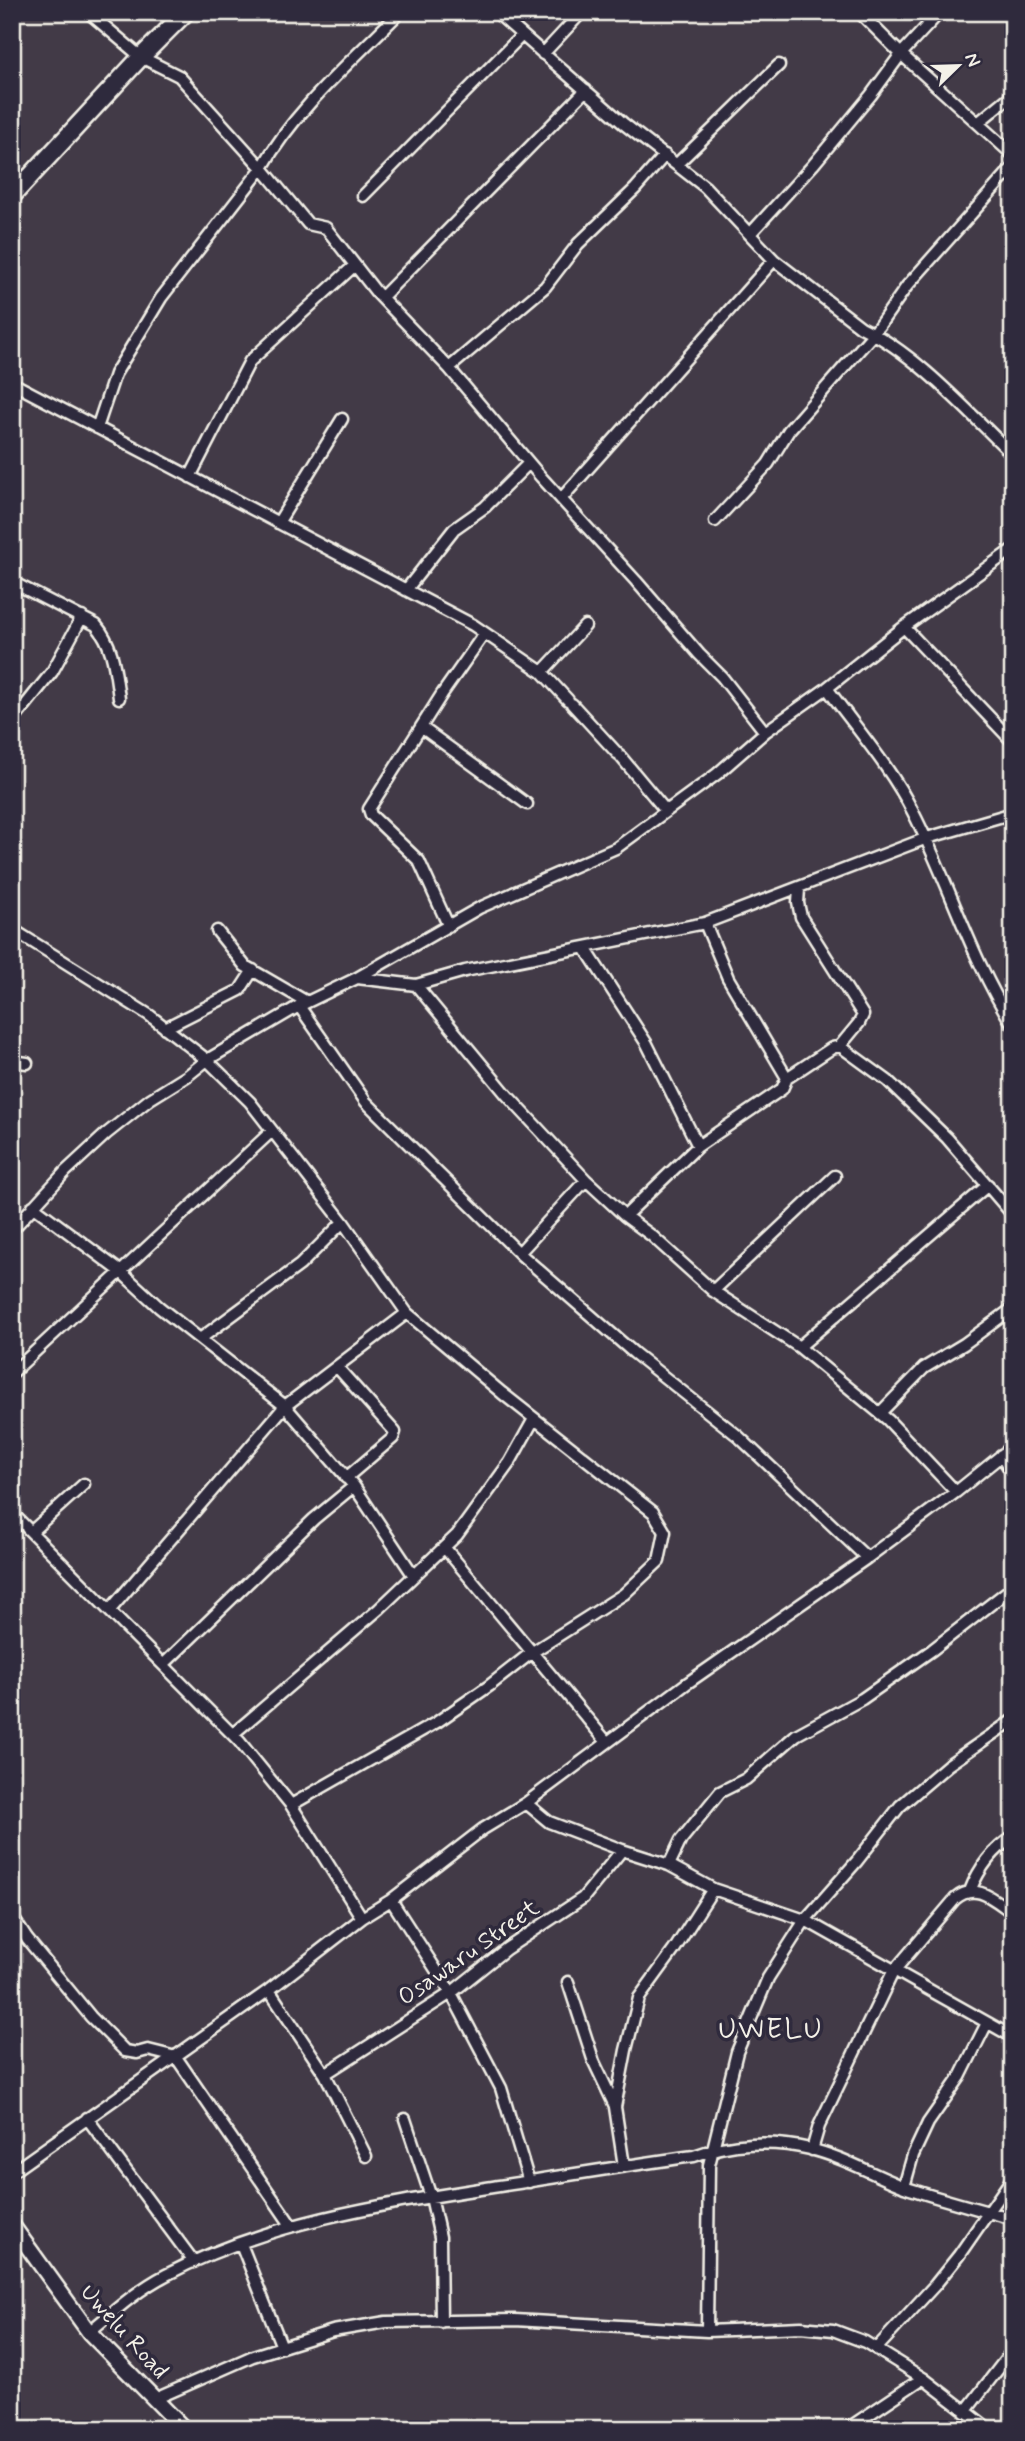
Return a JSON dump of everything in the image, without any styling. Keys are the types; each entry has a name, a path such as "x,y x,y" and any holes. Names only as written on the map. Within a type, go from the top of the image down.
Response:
{"main road":[{"path":"12,196 186,12"}],"street":[{"path":"88,12 141,57 179,76 262,168 308,224 326,228 382,298 449,368 529,463 722,677 765,732"},
{"path":"97,428 115,374 161,298 310,102 400,12"},
{"path":"496,12 705,187 775,260 861,327 874,333 947,392 1013,455"},
{"path":"543,54 582,12"},
{"path":"859,12 901,54 1013,155"},
{"path":"750,234 813,165 901,54 940,12"},
{"path":"363,197 522,35"},
{"path":"677,164 779,65"},
{"path":"382,298 586,90"},
{"path":"979,122 1013,94"},
{"path":"449,368 545,287 579,244 635,189 664,155"},
{"path":"715,521 768,464 789,430 874,333 907,286 1013,167"},
{"path":"561,499 775,260"},
{"path":"190,477 250,361 355,265"},
{"path":"12,383 473,625 542,673 619,755 666,811"},
{"path":"278,523 342,419"},
{"path":"406,590 454,529 485,507 529,463"},
{"path":"12,1230 106,1134 150,1099 207,1060 479,908 616,848 717,774 765,732 827,688 904,627 1013,549"},
{"path":"12,582 96,625 111,649 120,698"},
{"path":"12,722 52,672 82,617"},
{"path":"542,673 585,626"},
{"path":"904,627 1013,741"},
{"path":"448,925 419,861 371,815 369,809 484,634"},
{"path":"827,688 912,808 993,994 1013,1026"},
{"path":"421,727 527,804"},
{"path":"357,978 416,985 465,971 705,923 927,838 1013,813"},
{"path":"625,1216 698,1146 782,1089 787,1078 832,1048 840,1046 859,1023 863,1015 801,917 799,889"},
{"path":"705,923 728,978 787,1078"},
{"path":"12,929 149,1015 207,1060 250,1102 343,1222 407,1313 534,1419 653,1512 665,1532 659,1561 624,1594 531,1653 437,1722 291,1805"},
{"path":"217,931 245,966 303,1004 366,1102 519,1253 634,1353 738,1436 867,1558"},
{"path":"584,948 647,1044 698,1146"},
{"path":"165,1028 240,990 253,970"},
{"path":"416,985 508,1095 586,1180 713,1291 799,1347 880,1413 956,1492"},
{"path":"840,1046 888,1082 947,1138 1013,1214"},
{"path":"12,1061 27,1063"},
{"path":"12,1373 272,1131"},
{"path":"713,1291 835,1176"},
{"path":"519,1253 586,1180"},
{"path":"799,1347 988,1185"},
{"path":"33,1206 120,1271 159,1307 285,1406 350,1482 414,1576"},
{"path":"201,1339 300,1265 343,1222"},
{"path":"880,1413 924,1367 964,1344 1013,1308"},
{"path":"110,1610 285,1406 407,1313"},
{"path":"164,1664 314,1519 393,1438 395,1432 337,1367"},
{"path":"233,1734 457,1535 510,1462 534,1419"},
{"path":"12,2172 269,1990 362,1918 391,1900 484,1829 526,1803 606,1741 867,1558 1013,1446"},
{"path":"1001,1455 1013,1475"},
{"path":"32,1531 85,1484"},
{"path":"12,1513 233,1734 291,1805 362,1918"},
{"path":"444,1547 606,1741"},
{"path":"669,1865 681,1840 720,1792 746,1779 796,1735 862,1699 932,1650 1013,1587"},
{"path":"707,2331 707,2182 712,2149 737,2052 768,1978 806,1920 900,1806 948,1765 1013,1720"},
{"path":"526,1803 549,1822 669,1865 713,1889 806,1920 893,1972 1013,2037"},
{"path":"970,1891 978,1871 1001,1844 1013,1836"},
{"name":"Osawaru Street","path":"325,2074 451,1993 506,1949 583,1898 622,1850"},
{"path":"615,2106 639,1998 713,1889"},
{"path":"812,2150 819,2126 893,1972 964,1891 976,1891 1013,1913"},
{"path":"391,1900 451,1993 501,2088 529,2182"},
{"path":"12,1916 27,1939 91,2017 125,2051 157,2051 176,2057 291,2225"},
{"path":"568,1982 594,2062 615,2106 624,2165"},
{"path":"269,1990 325,2074 366,2156"},
{"path":"904,2186 913,2155 928,2123 960,2077 987,2023"},
{"path":"87,2118 194,2262"},
{"path":"405,2119 431,2197 440,2237 441,2322"},
{"path":"89,2332 138,2291 194,2262 291,2225 431,2197 694,2156 712,2149 745,2144 783,2145 812,2150 904,2186 1013,2219"},
{"path":"876,2349 958,2255 1013,2177"},
{"name":"Uwelu Road","path":"12,2225 89,2332 184,2429"},
{"path":"241,2244 282,2347"},
{"path":"156,2399 253,2356 333,2331 386,2322 515,2320 707,2331 801,2327 832,2330 876,2349 923,2378 989,2429"},
{"path":"965,2412 1013,2350"},
{"path":"847,2429 923,2378"}],"district":[{"name":"UWELU","path":"771,2028"}]}
